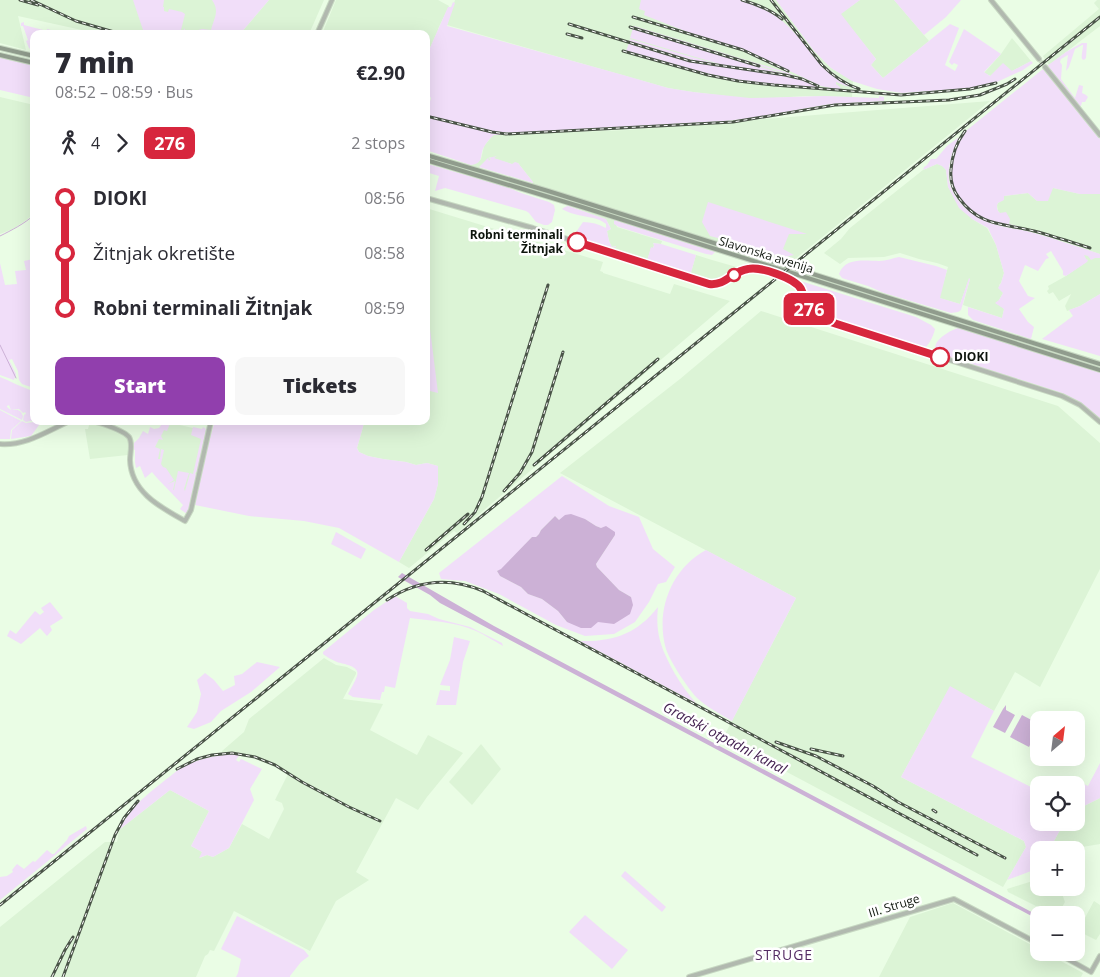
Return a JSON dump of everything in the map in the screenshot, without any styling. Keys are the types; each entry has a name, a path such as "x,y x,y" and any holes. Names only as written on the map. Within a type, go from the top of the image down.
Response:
{"main road":[{"path":"0,48 30,55"},
{"path":"0,55 30,62"},
{"name":"Slavonska avenija","path":"430,156 557,194 1100,364"},
{"name":"Slavonska avenija","path":"430,161 1100,370"}],"street":[{"path":"319,30 332,0"},
{"path":"991,0 1039,59"},
{"path":"1045,67 1100,135"},
{"name":"Slavonska avenija","path":"430,199 533,228 709,284 720,283 746,269 755,268 775,274 798,285 808,307 818,318 1062,396 1080,405 1100,422"},
{"path":"0,444 30,440 62,425"},
{"path":"103,425 128,436 131,442 130,466 135,481 140,488 156,504 185,521 191,510 210,425"},
{"name":"III. Struge","path":"689,977 954,900 1030,939"},
{"path":"1071,961 1091,972 1099,957"}],"shaded area":[{"path":"0,0 251,0 225,30 82,30 18,16 26,50 0,43"},
{"path":"133,0 164,0 164,11 168,12 169,9 185,14 181,30 143,30"},
{"path":"212,0 269,0 243,30 211,30 216,11"},
{"path":"269,0 324,0 311,30 243,30"},
{"path":"336,0 438,0 449,6 430,48 430,30 324,30"},
{"path":"455,0 776,0 814,51 831,68 853,81 852,97 742,98 668,88 447,25"},
{"path":"641,0 740,0 754,5 766,10 784,22 823,67 838,79 853,87 836,82 841,90 821,86 748,51 690,33 644,15 645,11 639,9"},
{"path":"776,0 860,0 841,14 876,59 871,65 883,78 950,24 959,28 945,65 955,71 958,65 954,63 952,65 949,62 964,29 1001,54 984,72 990,76 1003,63 1012,71 1031,61 1033,63 1023,70 997,82 971,88 902,93 877,89 852,81 831,68 814,51"},
{"path":"860,0 894,0 929,41 883,78 871,65 876,59 840,14"},
{"path":"894,0 961,0 946,17 924,35"},
{"path":"1100,0 1100,26 1049,65 1043,56 1099,9 1094,3"},
{"path":"453,2 455,3 447,26 668,88 750,98 825,96 879,98 879,96 884,97 884,101 830,104 753,118 724,121 514,133 490,131 430,116 430,48 448,7 451,7"},
{"path":"24,22 24,25 43,30 30,30 30,49 26,41 28,40 21,23"},
{"path":"633,27 789,73 797,77"},
{"path":"633,28 784,74 723,65 630,38"},
{"path":"1012,38 1031,61 1012,71 991,76 984,73 1001,54"},
{"path":"630,39 720,65 686,59 629,42"},
{"path":"629,43 697,63 791,76 824,89 764,84 680,67 626,51"},
{"path":"1082,43 1087,43 1086,58 1084,60 1082,59 1082,45 1075,49 1066,71 1068,55 1061,59 1060,62 1062,65 1061,79 1075,98 1079,85 1083,86 1082,93 1088,97 1085,102 1082,102 1081,106 1078,105 1047,66"},
{"path":"0,56 30,64 30,97 0,90"},
{"path":"1043,69 1100,139 1100,194 1080,194 1053,188 1048,201 1037,201 1028,193 1004,196 1004,200 997,204 998,211 1000,213 1006,212 1010,219 1009,224 1022,228 988,220 969,209 955,193 951,177 955,151 961,137 967,130"},
{"path":"0,97 30,104 30,217 13,229 0,234"},
{"path":"990,101 789,264 738,245 730,245 532,184 533,182 518,163 512,164 489,157 491,159 479,168 471,165 481,159 484,146 494,134 628,130"},
{"path":"430,117 495,134 512,135 494,135 485,145 480,161 471,165 430,151"},
{"path":"959,137 951,158 949,181 959,201 970,212 990,223 1059,240 1100,254 1100,258 1091,260 1088,256 1084,255 1088,260 1087,262 1066,276 1063,275 1063,271 1051,251 1046,254 1049,258 1046,259 1038,271 1025,265 1019,281 1028,296 1035,298 1019,309 1034,327 1031,339 973,320 968,315 968,307 1002,318 1004,309 995,303 1003,293 998,288 1004,273 996,245 988,228 972,219 959,208 948,187 946,170 937,164 923,170 931,159 936,159 947,146"},
{"path":"497,156 494,158 512,164 518,163 533,183 479,167 488,158"},
{"path":"937,164 943,166 946,170 948,187 972,219 987,228 996,245 1004,273 999,285 1003,293 999,300 1004,309 1002,318 963,305 970,279 960,304 939,298 948,267 900,253 884,257 848,258 840,264 824,253 841,239 850,228 923,170"},
{"path":"430,165 507,187 549,202 554,205 555,210 552,222 544,225 536,222 526,211 445,188 435,191 439,176 430,173"},
{"path":"1053,188 1080,194 1100,194 1100,254 1021,230 1021,227 1009,224 998,211 997,205 1004,196 1028,193 1037,201"},
{"path":"708,202 807,234 789,234 783,249 794,255 781,258 764,250 710,236 702,222"},
{"path":"568,206 606,219 611,229 607,231 609,241 612,247 616,247 607,249 572,238 583,222 601,225 606,228 606,224 597,219 574,214 562,209"},
{"path":"570,206 615,220 617,227 662,241 661,244 653,243 653,248 651,248 647,261 652,264 604,249 610,249 616,246 612,247 609,241 607,231 611,229 607,221"},
{"path":"430,209 603,262 600,271 603,273 670,294 674,284 730,301 457,533 454,531 409,568 399,562 434,499 438,484 438,466 427,463 416,465 368,456 359,452 357,448 363,425 430,425"},
{"path":"615,220 715,252 712,255 706,254 619,227 614,224"},
{"path":"653,243 696,255 690,276 647,261 651,247 653,248 654,245"},
{"path":"1083,254 1100,258 1100,294 1080,306 1067,311 1065,306 1071,294 1059,301 1053,292 1049,294 1047,291 1049,289 1048,286 1086,262"},
{"path":"696,255 740,268 722,280 709,282 690,276"},
{"path":"899,257 947,270 940,298 960,304 969,278 961,310 951,313 884,293 842,278 839,274 851,262 882,261"},
{"path":"30,260 30,387 22,384 19,380 18,371 12,359 9,360 16,374 14,380 0,375 0,263 5,285 17,284 15,271 26,270 24,261"},
{"path":"794,279 916,317 935,329 932,337 924,349 827,321 814,310 804,289"},
{"path":"1100,294 1100,356 1042,339 1073,316 1069,310"},
{"path":"761,311 1058,406 1100,443 1100,569 1040,687 1015,672 994,711 950,687 901,777 1024,841 1026,847 1003,887 723,738 796,598 560,473 680,379"},
{"path":"958,328 1100,372 1100,418 1076,400 1062,393 937,353 935,349 938,341 945,334"},
{"path":"430,329 438,393 430,391"},
{"path":"0,377 30,390 30,421 26,422 23,420 26,414 19,409 11,410 21,412 22,420 0,409"},
{"path":"0,410 21,421 11,430 10,439 0,439"},
{"path":"22,421 30,422 30,425 39,425 31,436 11,439 12,430"},
{"path":"89,425 99,425 125,436 130,442 128,455 90,459 85,429 88,429"},
{"path":"161,425 169,425 167,431 164,430 161,436 163,440 159,439 155,447 160,449 158,459 160,459 161,449 164,450 161,464 174,480 168,484 175,481 174,490 178,471 189,473 185,491 190,473 193,474 201,439 191,435 193,427 202,429 203,427 206,429 187,514 180,509 183,505 152,472 145,478 140,466 136,468 134,443 143,431 148,434 150,427 154,429 159,428"},
{"path":"164,425 180,425 207,430 190,503 175,494 164,481 151,450"},
{"path":"214,425 363,425 357,448 359,452 368,456 416,465 427,463 438,466 438,484 434,499 399,562 339,528 304,521 249,516 195,505"},
{"path":"562,476 609,506 639,517 653,549 675,567 666,582 658,584 649,602 635,622 614,634 585,636 556,625 499,594 465,581 441,579 439,573","holes":["555,516 559,520 585,519 615,535 596,564 619,590 631,597 598,622 567,622 558,611 542,599 528,594 521,587 500,576 497,571 501,570 532,537 536,537"]},
{"path":"571,514 601,528 606,526 615,532 615,535 596,564 619,590 631,597 633,605 630,614 614,624 598,622 591,628 581,628 567,622 558,611 542,599 528,594 521,587 500,576 497,571 532,537 536,537 555,516 559,520 565,515"},
{"path":"336,532 366,549 361,559 331,544"},
{"path":"706,550 796,598 732,721 697,698 672,661 666,649 663,635 665,606 675,580 683,568"},
{"path":"402,573 494,626 1030,911 1030,915 440,603 430,595 398,577"},
{"path":"395,596 407,603 407,608 410,611 428,614 439,619 470,627 502,643 503,646 483,634 468,628 444,622 410,618 395,688 385,686 380,700 353,697 348,694 358,673 356,670 351,666 331,659 323,654 323,652 374,610"},
{"path":"50,602 63,618 50,626 52,630 47,636 40,628 21,644 7,636 10,630 16,634 35,611 40,615 44,612 41,608"},
{"path":"658,607 658,626 663,650 677,678 696,703 580,641 603,640 624,634 642,624"},
{"path":"454,637 470,641 463,662 456,705 436,705 440,690 450,691 450,686 440,685 450,660"},
{"path":"324,658 336,665 347,667 356,672 343,699 383,704 370,730 417,755 428,735 463,753 418,810 396,798 356,872 369,880 336,901 310,951 234,911 214,951 210,950 205,956 196,977 0,977 0,927 105,842 117,842 119,830 170,790 209,811 191,846 202,852 200,858 207,855 213,857 229,848 242,824 269,839 284,809 282,803 275,800 288,774 261,759 240,754 222,755 222,751 244,732 249,719"},
{"path":"257,662 280,667 251,692 221,711 211,722 194,729 187,727 197,712 201,694 197,680 205,673 223,691 235,685 234,676 242,674"},
{"path":"950,686 994,711 971,757 1030,786 1030,831 1060,831 1054,841 1030,841 1030,871 1007,880 1026,847 1024,841 901,777"},
{"path":"1006,705 1006,710 1015,715 1005,733 993,727"},
{"path":"1022,715 1030,719 1029,747 1010,737"},
{"path":"481,744 501,769 472,805 449,782"},
{"path":"240,754 236,760 239,762 241,759 262,769 250,789 254,800 229,848 213,857 207,855 199,858 202,852 191,846 209,811 170,790 119,830 138,803 179,769 205,758"},
{"path":"1100,763 1100,798 1085,806 1085,785 1088,786"},
{"path":"1100,798 1100,844 1085,846 1085,841 1054,841 1060,831 1085,831 1085,806"},
{"path":"86,826 87,829 0,900 0,877 7,876 13,872 12,870 17,864 24,869 33,861 35,862 47,850 54,854 69,836"},
{"path":"625,871 666,907 662,912 621,876"},
{"path":"1030,882 1030,896 1063,896 1065,902 1063,906 1036,906 1008,892 1007,889"},
{"path":"1094,901 1100,905 1100,934 1096,940 1085,934 1085,918"},
{"path":"953,903 1030,944 1030,961 1061,961 1083,973 1081,977 879,977 910,917"},
{"path":"585,915 628,950 612,969 569,932"},
{"path":"237,916 304,950 309,956 301,962 290,977 236,977 241,959 221,949"}],"waterway":[{"path":"0,236 30,218"},
{"path":"0,345 16,378"}],"tunnel":[{"path":"1039,59 1045,67"}],"railway":[{"path":"20,0 38,5"},
{"path":"31,0 76,21 107,30"},
{"path":"742,0 753,3 782,19"},
{"path":"771,0 822,65 839,79 859,89"},
{"path":"633,17 743,50 788,71"},
{"path":"0,905 1100,17"},
{"path":"569,24 690,61 785,75 802,79 818,86"},
{"path":"630,27 759,66"},
{"path":"567,34 582,38"},
{"path":"623,51 708,75 774,85 901,95 970,89 996,83"},
{"path":"430,117 506,134 733,122 835,105 949,100 980,95 1015,79"},
{"path":"965,131 953,154 951,178 955,191 967,207 984,219 1034,231 1090,248"},
{"path":"464,524 475,512 482,497 548,285"},
{"path":"504,491 520,473 532,452 563,352"},
{"path":"534,465 658,359"},
{"path":"426,550 468,514"},
{"path":"387,600 410,588 434,583 446,582 483,591 977,855"},
{"path":"776,742 816,756 873,786 898,802 1005,858"},
{"path":"811,749 843,756"},
{"path":"177,769 197,759 212,755 232,753 255,757 275,765 302,782 380,821"},
{"path":"63,977 115,835 124,818 138,801"},
{"path":"52,977 73,937"}],"bus line":[{"name":"276","path":"577,242 709,284 726,281 746,269 755,268 775,274 798,285 808,307 818,318 940,357"}],"place":[{"name":"Robni terminali Žitnjak","path":"577,242"},
{"name":"DIOKI","path":"940,357"}],"district":[{"name":"STRUGE","path":"784,955"}],"water label":[{"name":"Gradski otpadni kanal","path":"725,738"}]}
